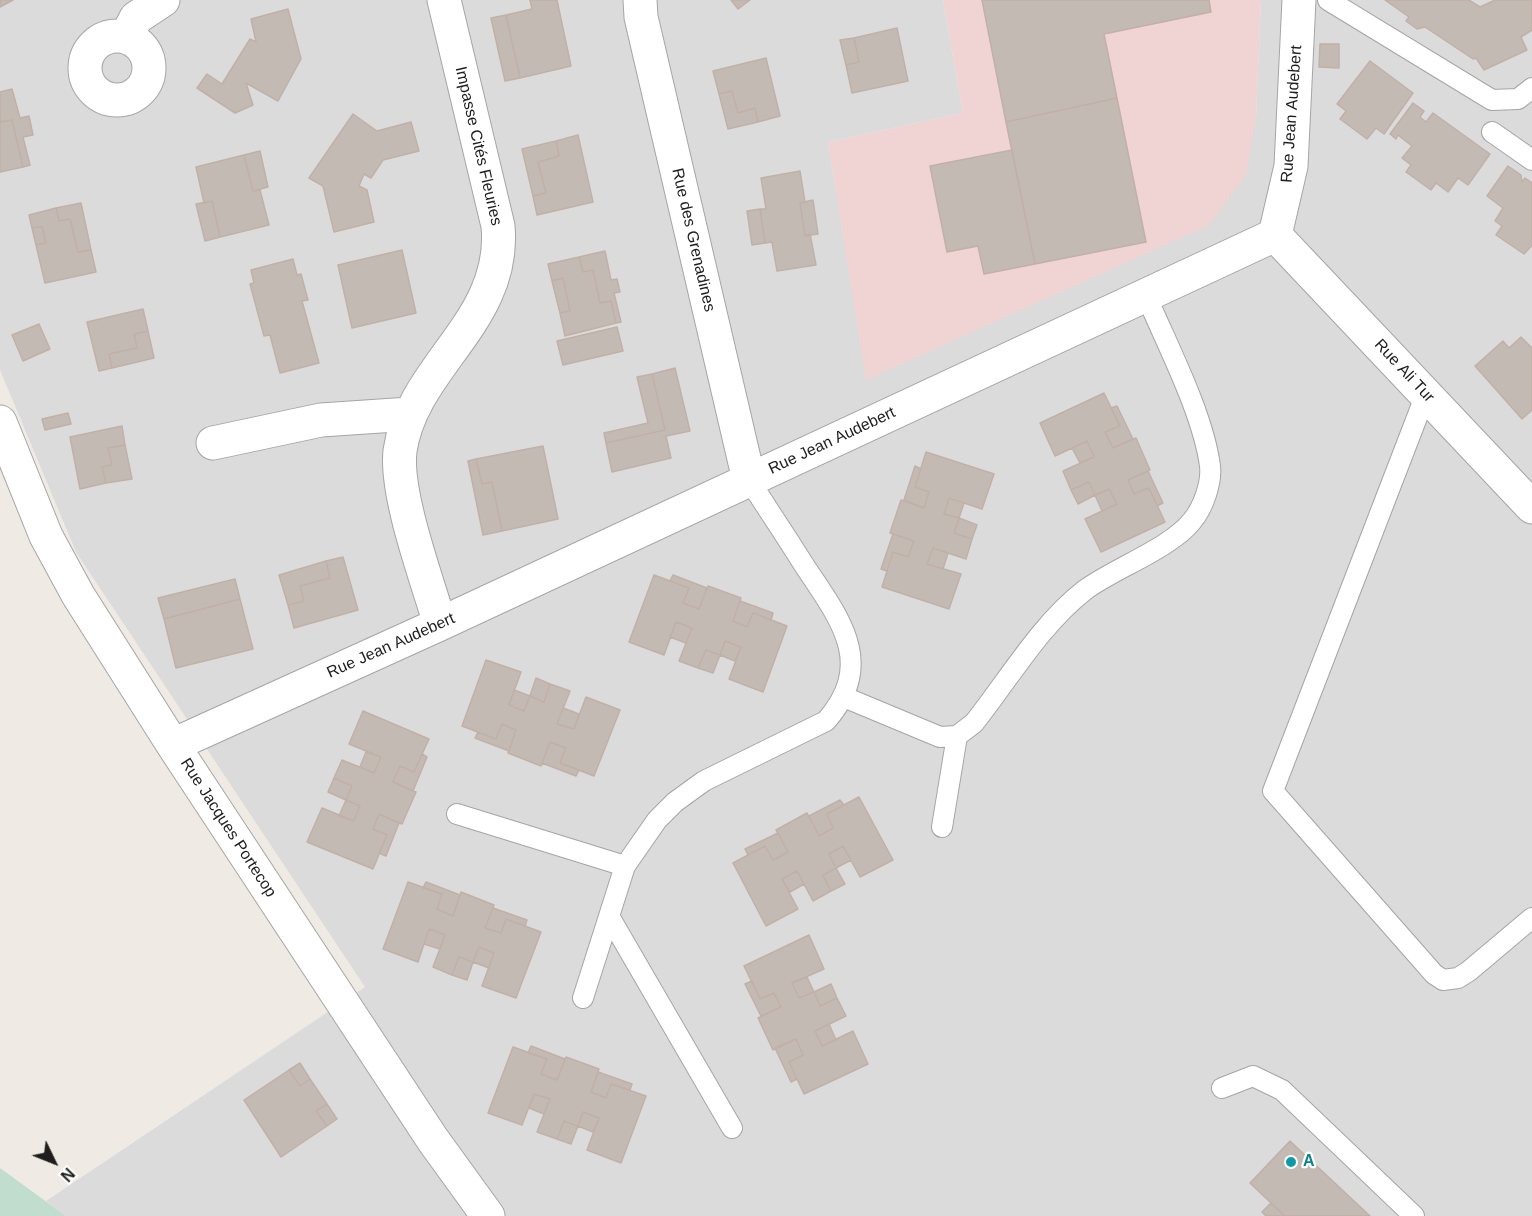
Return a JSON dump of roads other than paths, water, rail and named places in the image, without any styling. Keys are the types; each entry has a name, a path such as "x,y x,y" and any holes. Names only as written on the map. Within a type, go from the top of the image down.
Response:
{"street":[{"path":"126,37 136,18 163,0"},
{"name":"Impasse Cités Fleuries","path":"440,624 404,499 400,452 410,414 489,292 499,258 498,226 444,0"},
{"name":"Rue des Grenadines","path":"640,0 641,17 749,480"},
{"name":"Rue Jean Audebert","path":"173,745 440,624 1275,235 1284,206 1291,166 1299,0"},
{"name":"Rue Ali Tur","path":"1275,235 1532,507"},
{"path":"213,443 321,420 410,414"},
{"name":"Rue Jacques Portecop","path":"0,422 46,536 78,595 173,745 433,1140 488,1216"}],"lane":[{"path":"1328,0 1492,100 1518,99 1532,88"},
{"path":"1492,132 1532,160"},
{"path":"844,697 940,737 957,735 974,723 1062,610 1087,589 1161,545 1192,522 1206,492 1210,467 1196,416 1146,295"},
{"path":"1426,394 1273,792 1434,974 1443,980 1458,978 1470,971 1532,918"},
{"path":"583,998 625,866 657,820 675,802 704,781 826,721 844,697 849,684 850,659 844,626 749,480"},
{"path":"942,827 957,735"},
{"path":"457,814 625,866"},
{"path":"609,916 732,1128"},
{"path":"1222,1088 1253,1076 1282,1090 1414,1216"}],"place":[{"name":"A","path":"1291,1162"}]}
